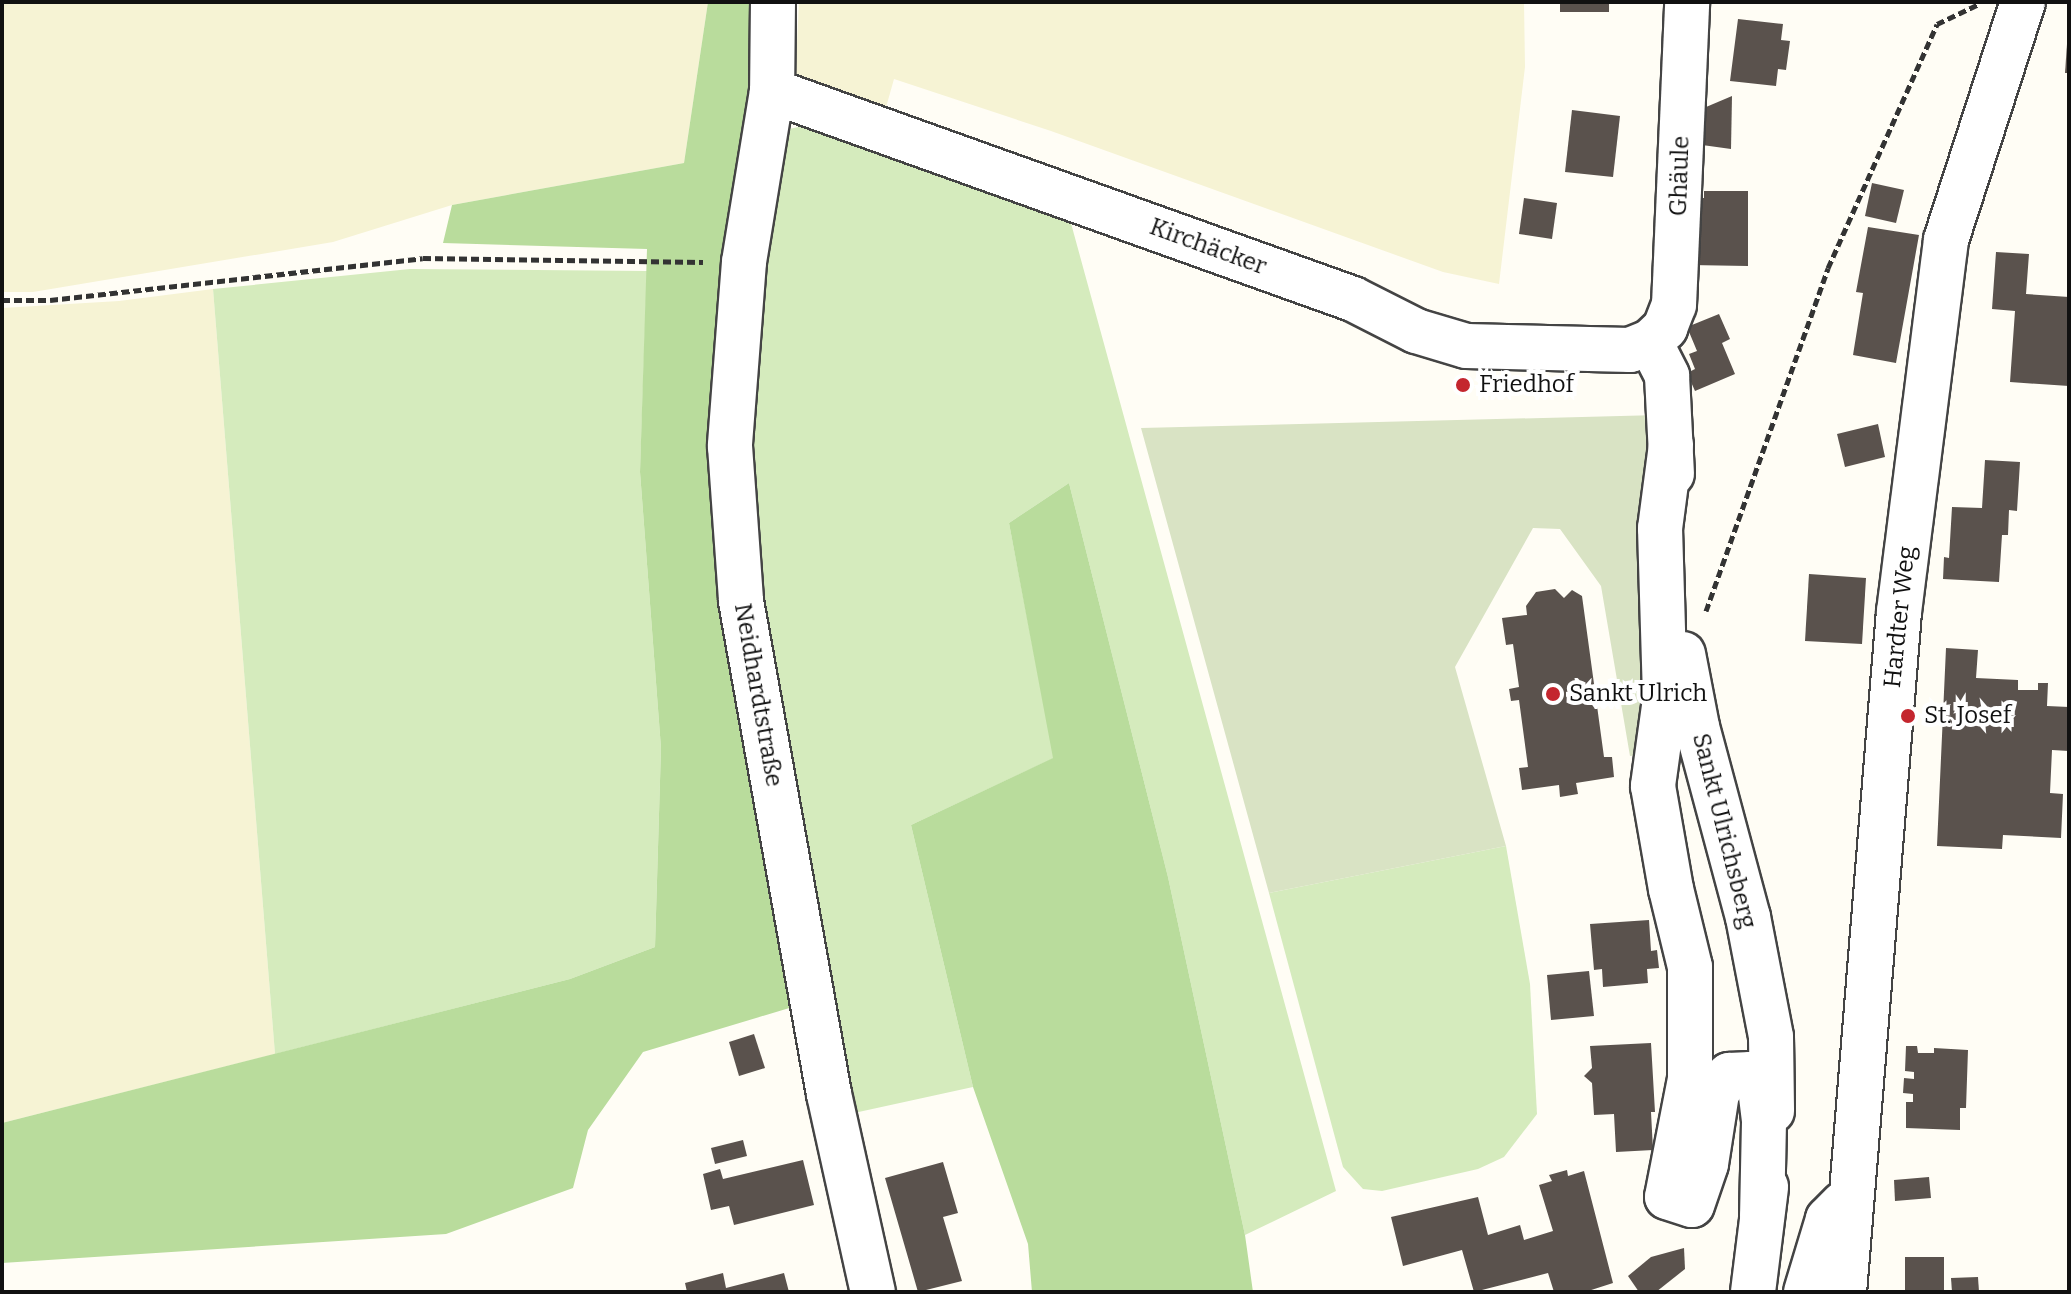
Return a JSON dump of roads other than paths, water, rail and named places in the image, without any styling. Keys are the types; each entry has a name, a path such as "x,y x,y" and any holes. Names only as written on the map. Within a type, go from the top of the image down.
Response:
{"street":[{"name":"Neidhardtstraße","path":"773,2 772,91 744,262 730,446 741,601 829,1094 873,1292"},
{"name":"Ghäule","path":"1650,342 1665,328 1674,305 1687,2"},
{"name":"Hardter Weg","path":"1844,1292 1855,1193 1899,612 1946,240 2023,2"},
{"name":"Kirchäcker","path":"772,91 1353,299 1416,331 1466,346 1609,351 1630,350 1650,342"},
{"name":"Sankt Ulrichsberg","path":"1650,342 1667,376 1679,634 1697,727 1748,917 1771,1037 1773,1131 1753,1292"},
{"name":"Sankt Ulrichsberg","path":"1671,445 1660,528 1665,699 1653,786 1671,889 1690,967 1690,1079 1667,1197 1692,1205 1706,1164 1717,1093 1729,1075 1751,1074 1760,1088 1764,1122 1762,1216"},
{"path":"1806,1292 1828,1219 1855,1193"}],"place":[{"name":"Friedhof","path":"1463,385"},
{"name":"Sankt Ulrich","path":"1553,694"},
{"name":"St. Josef","path":"1908,716"}]}
